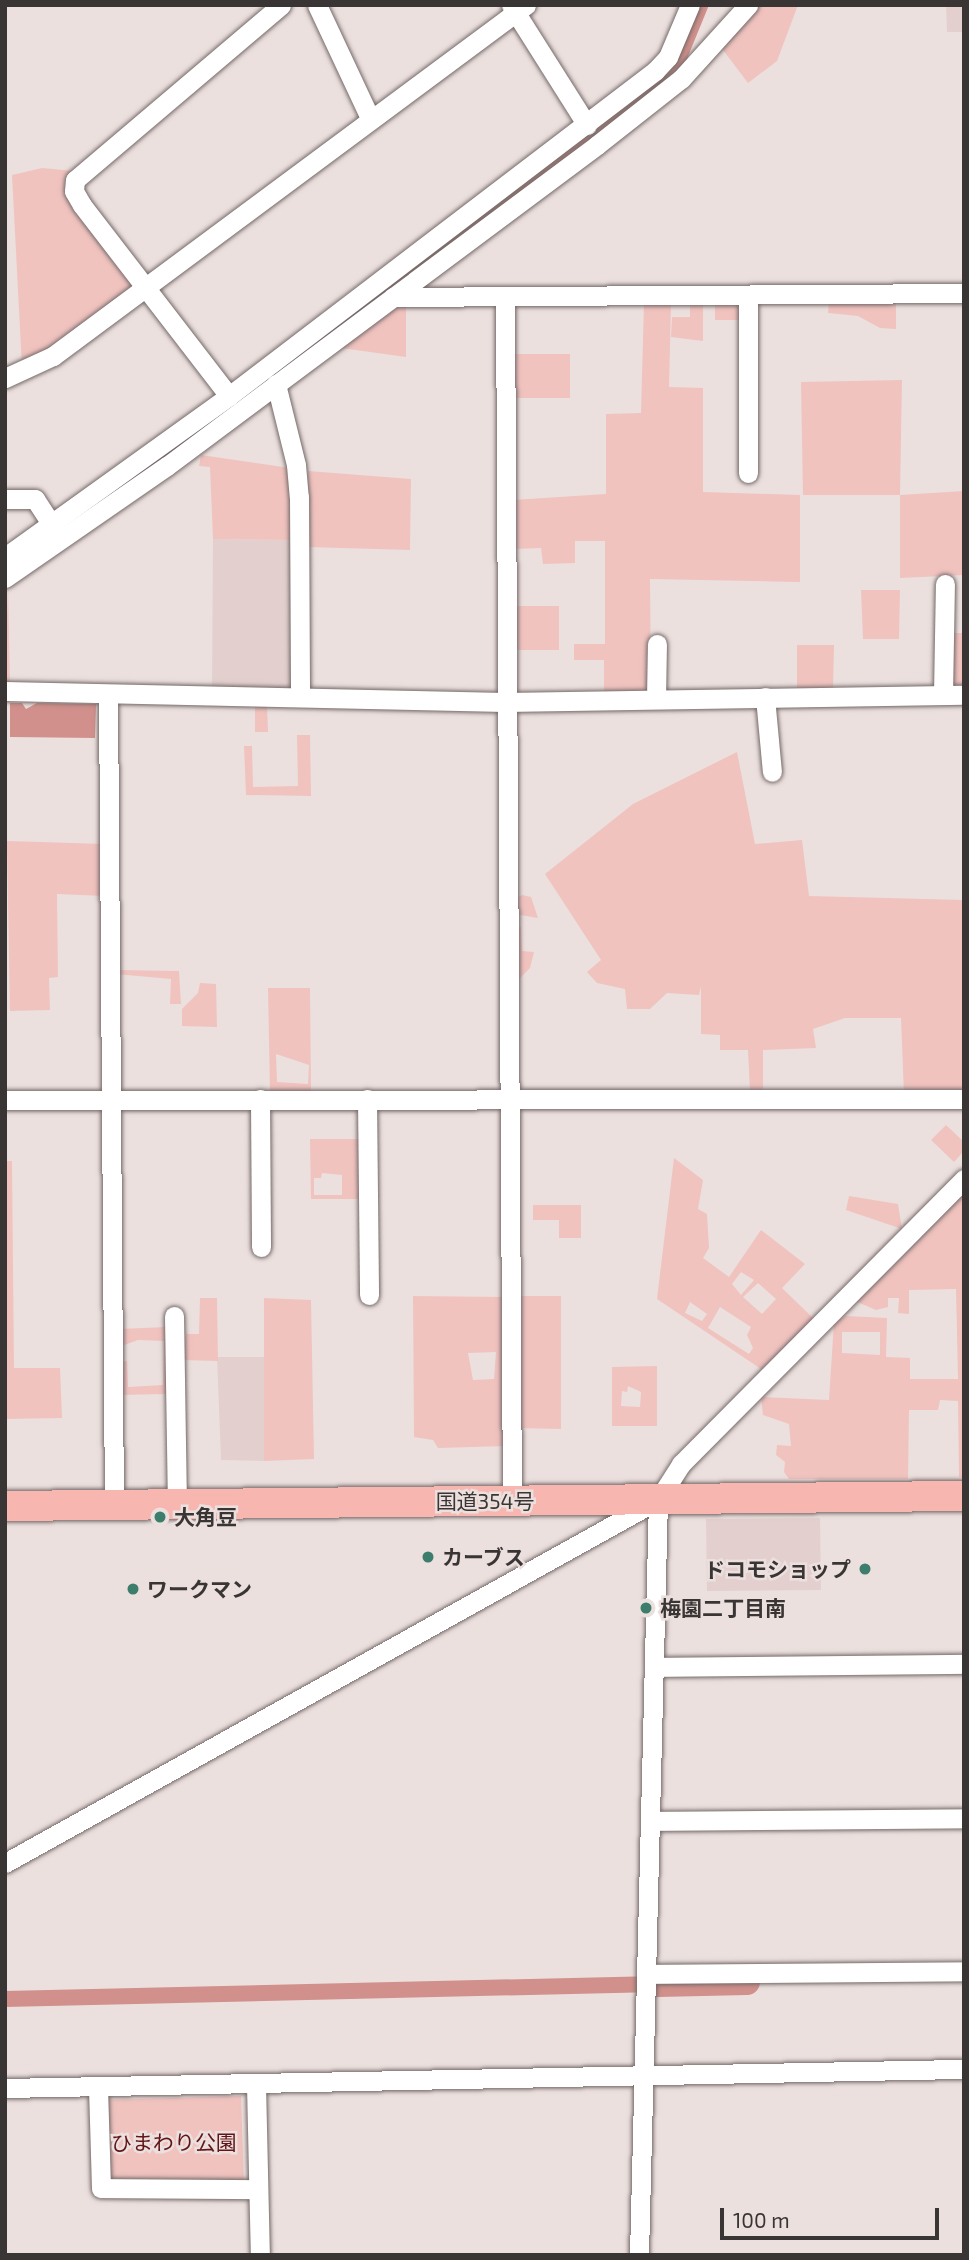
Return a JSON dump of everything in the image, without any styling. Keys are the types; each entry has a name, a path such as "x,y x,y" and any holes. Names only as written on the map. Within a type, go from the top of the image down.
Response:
{"highway":[{"name":"国道354号","path":"5,1506 964,1496"}],"street":[{"path":"229,396 82,205 74,191 75,180 281,5"},
{"path":"317,5 370,118"},
{"path":"5,557 53,527 587,125 668,57 690,5"},
{"path":"5,578 77,531 681,79 748,5"},
{"path":"5,378 53,356 517,7 587,125"},
{"path":"393,297 748,298 964,293"},
{"path":"505,298 505,702 512,1501"},
{"path":"748,298 748,473"},
{"path":"276,384 296,465 300,510 300,697"},
{"path":"5,499 35,499 53,527"},
{"path":"943,695 945,584"},
{"path":"656,699 657,644"},
{"path":"5,691 505,702 964,695"},
{"path":"108,694 114,1505"},
{"path":"765,697 772,772"},
{"path":"260,1099 261,1247"},
{"path":"367,1099 369,1295"},
{"path":"5,1100 964,1099"},
{"path":"5,1863 658,1500 681,1464 964,1179"},
{"path":"174,1316 177,1503"},
{"path":"639,2255 658,1500"},
{"path":"654,1667 964,1664"},
{"path":"650,1821 964,1818"},
{"path":"646,1981 964,1971"},
{"path":"5,2088 964,2069"},
{"path":"256,2084 260,2255"},
{"path":"99,2087 101,2188 257,2189"}],"shaded area":[{"path":"697,5 709,5 684,66 674,76 89,517 5,563 668,70"},
{"path":"946,5 964,5 964,32 947,32"},
{"path":"213,539 293,540 292,689 212,688"},
{"path":"10,703 22,703 26,709 37,703 96,704 95,738 10,737"},
{"path":"217,1357 264,1357 264,1461 221,1460"},
{"path":"820,1518 821,1590 707,1591 706,1519"}],"green space":[{"path":"758,5 798,5 777,61 748,83 720,46"},
{"path":"42,168 74,171 137,287 22,367 12,175"},
{"path":"737,302 743,320 715,320 715,303"},
{"path":"829,302 896,303 896,329 880,328 858,316 828,313"},
{"path":"644,303 671,304 669,387 703,388 703,492 800,495 800,582 650,579 651,686 647,693 604,694 604,660 574,660 574,644 605,644 605,541 575,541 575,563 543,564 541,548 514,549 513,500 606,494 606,414 641,413"},
{"path":"394,304 406,305 406,357 334,347"},
{"path":"690,305 703,305 703,341 671,337 672,317 690,317"},
{"path":"513,354 570,354 570,398 513,398"},
{"path":"902,380 900,495 803,495 801,382"},
{"path":"201,455 290,468 293,540 213,539 210,467 199,466"},
{"path":"308,471 411,479 410,550 308,547"},
{"path":"964,491 964,575 900,578 900,495"},
{"path":"8,582 10,687 5,687"},
{"path":"861,590 900,590 899,639 863,639"},
{"path":"513,606 559,606 559,650 513,650"},
{"path":"952,633 964,633 964,688 950,689"},
{"path":"797,645 834,645 833,689 797,689"},
{"path":"255,704 267,704 268,732 255,732"},
{"path":"297,735 310,735 311,796 246,795 244,746 252,746 253,787 298,786"},
{"path":"5,740 7,841 104,844 104,896 57,894 58,977 49,978 50,1010 10,1011"},
{"path":"737,752 755,844 802,840 809,896 964,900 964,1094 904,1095 901,1018 845,1018 813,1029 816,1048 763,1050 763,1091 750,1091 748,1050 720,1050 720,1035 701,1034 701,986 699,995 667,993 650,1009 627,1009 625,989 597,983 587,972 601,960 545,874 633,804"},
{"path":"522,895 531,897 538,918 514,914 513,900"},
{"path":"512,927 521,927 522,951 534,952 530,968 517,981"},
{"path":"117,970 179,971 181,1004 170,1004 171,979 116,974"},
{"path":"200,983 216,984 217,1027 182,1026 182,1009 198,993"},
{"path":"268,988 310,988 311,1093 270,1093","holes":["276,1054 309,1065 308,1084 277,1082"]},
{"path":"946,1125 964,1142 964,1151 954,1162 931,1140"},
{"path":"310,1139 359,1139 360,1199 311,1199","holes":["322,1173 342,1175 342,1195 314,1195 314,1178 321,1178"]},
{"path":"674,1158 703,1180 698,1209 707,1214 709,1248 703,1258 729,1277 761,1230 805,1264 782,1288 815,1320 764,1371 657,1299","holes":["741,1272 754,1280 741,1295 732,1284","758,1283 776,1299 762,1314 743,1297","690,1302 707,1314 702,1321 685,1313","720,1307 751,1327 747,1335 753,1348 749,1354 708,1328"]},
{"path":"5,1161 12,1161 14,1368 60,1368 62,1418 5,1419"},
{"path":"964,1189 964,1477 959,1477 958,1401 940,1400 938,1410 909,1410 908,1479 789,1479 784,1472 785,1462 776,1455 777,1445 791,1446 789,1424 763,1415 761,1397 829,1400 834,1322 846,1316 887,1318 886,1357 910,1358 910,1379 958,1379 956,1289 909,1290 909,1314 898,1313 899,1298 888,1298 888,1307 876,1310 855,1301","holes":["842,1332 880,1332 880,1355 842,1353"]},
{"path":"849,1196 898,1204 902,1229 846,1210"},
{"path":"533,1205 581,1205 581,1238 559,1238 559,1220 533,1220"},
{"path":"413,1296 504,1297 506,1446 438,1448 433,1440 414,1437","holes":["496,1352 494,1379 473,1380 468,1353"]},
{"path":"515,1296 561,1296 561,1429 517,1428"},
{"path":"200,1298 217,1298 218,1361 181,1360 186,1334 199,1334"},
{"path":"264,1298 311,1300 314,1459 264,1461"},
{"path":"167,1327 166,1394 120,1395 120,1362 127,1361 128,1387 163,1385 164,1341 138,1340 119,1347 119,1329"},
{"path":"657,1366 657,1426 612,1426 612,1367","holes":["628,1386 641,1392 640,1407 621,1406 622,1391 627,1392"]},
{"name":"ひまわり公園","path":"241,2096 244,2184 106,2189 103,2100"}],"waterway":[{"path":"658,1984 747,1982"},
{"path":"5,1999 658,1984"}],"place":[{"name":"大角豆","path":"160,1517"},
{"name":"カーブス","path":"428,1557"},
{"name":"ドコモショップ","path":"865,1569"},
{"name":"ワークマン","path":"133,1589"},
{"name":"梅園二丁目南","path":"646,1608"}]}
